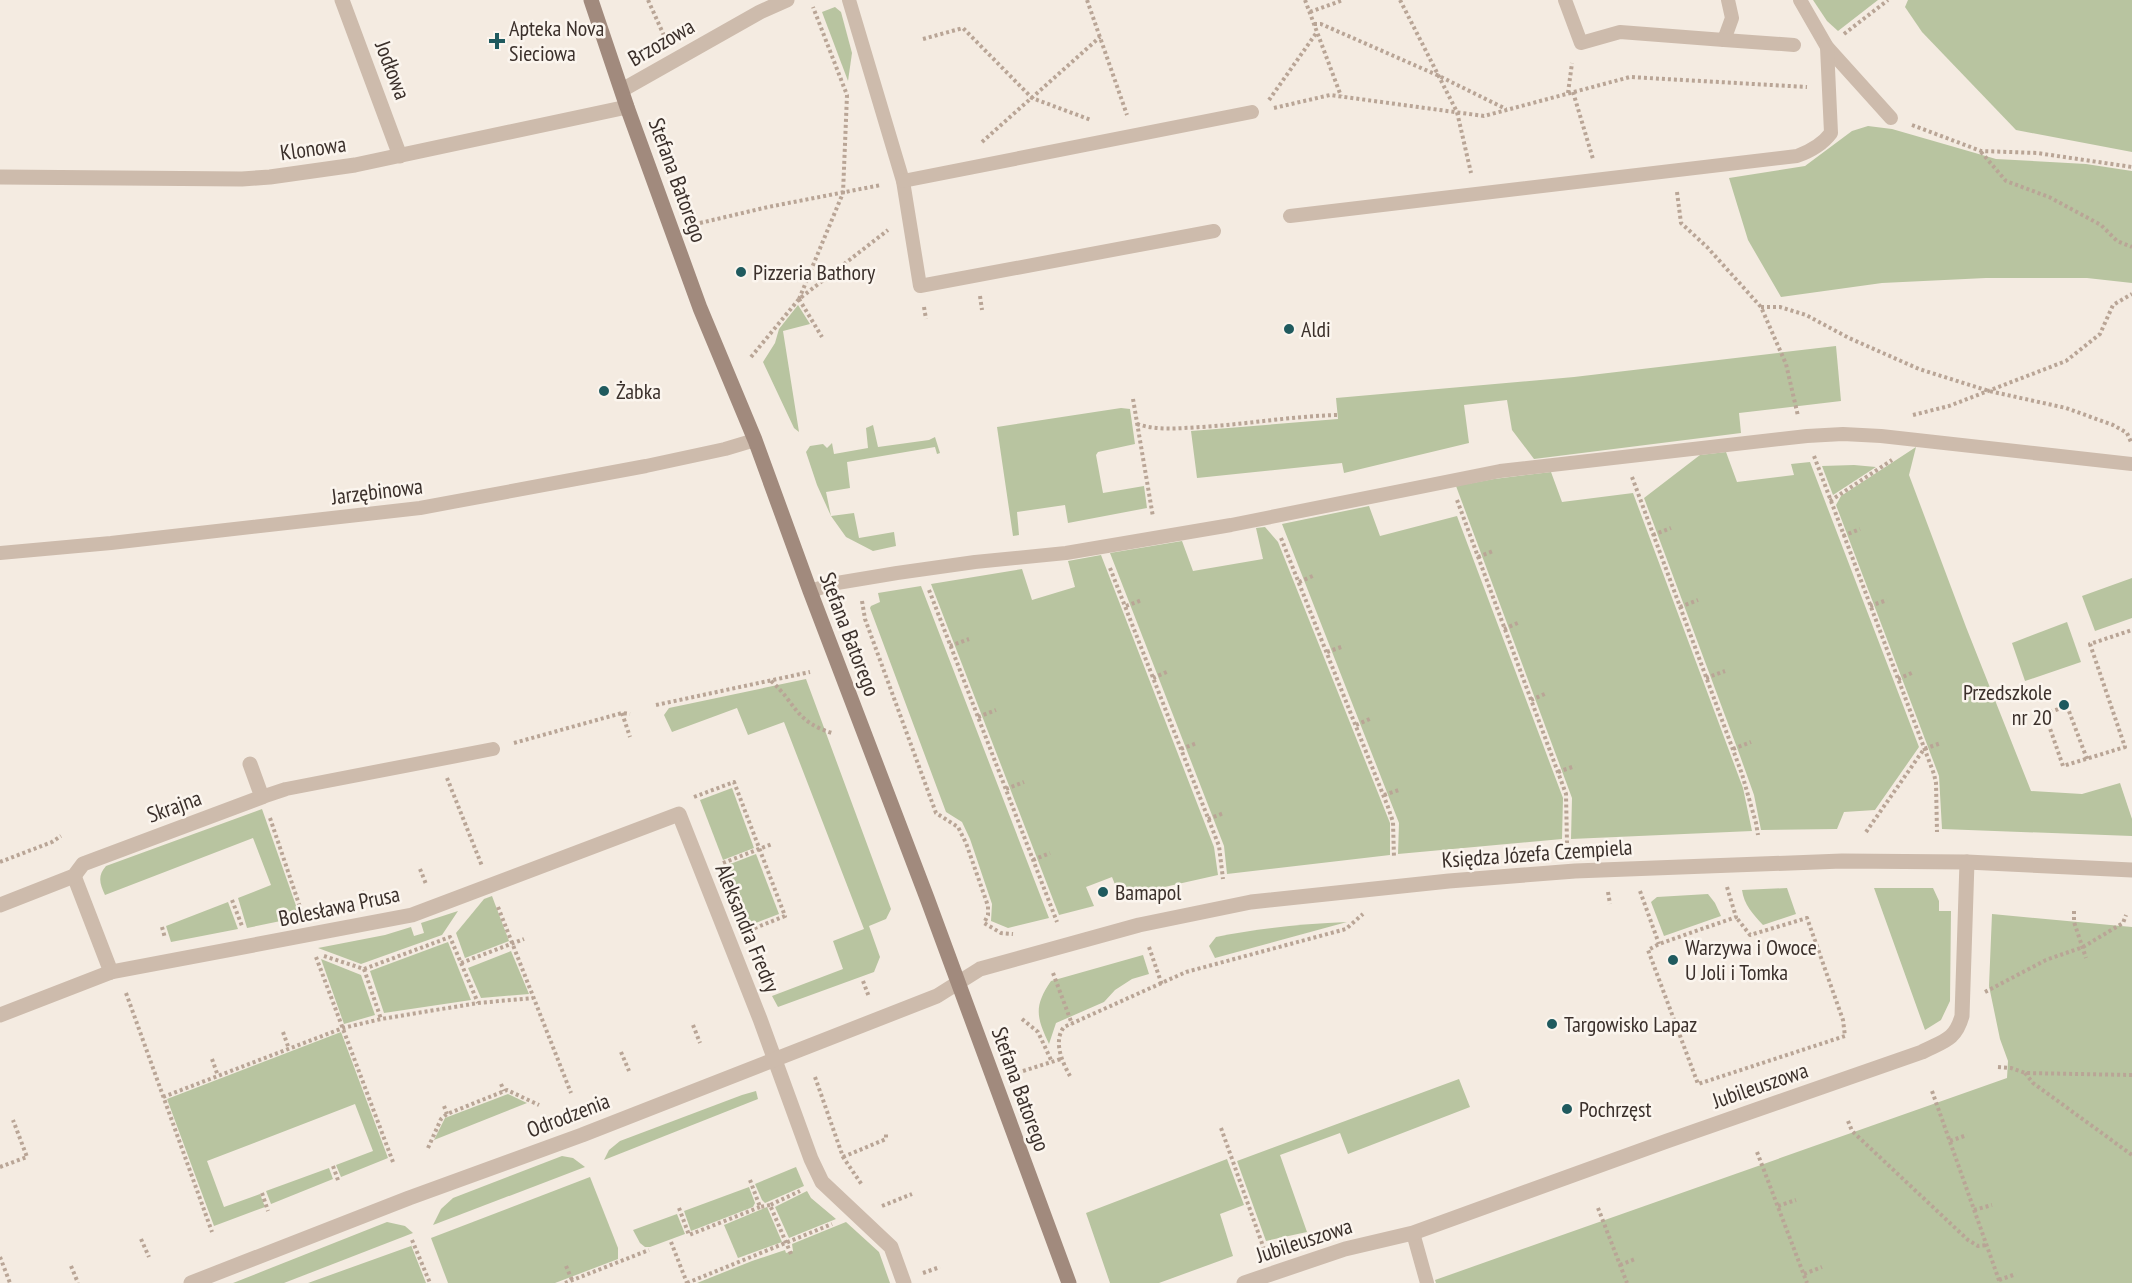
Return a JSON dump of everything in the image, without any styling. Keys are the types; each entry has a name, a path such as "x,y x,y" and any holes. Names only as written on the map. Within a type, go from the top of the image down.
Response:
{"street":[{"name":"Jodłowa","path":"342,0 400,156"},
{"name":"Stefana Batorego","path":"591,0 700,308 754,440 1069,1283"},
{"name":"Brzozowa","path":"622,90 760,12 787,0"},
{"name":"Klonowa","path":"0,177 242,179 309,172 400,156 627,107"},
{"path":"250,764 265,804"},
{"name":"Skrajna","path":"0,905 74,876 83,864 265,804"},
{"name":"Bolesława Prusa","path":"0,1015 111,972 412,915 679,814"},
{"name":"Aleksandra Fredry","path":"679,814 807,1149 822,1182 891,1247 904,1283"},
{"name":"Księdza Józefa Czempiela","path":"958,984 980,969 1080,940 1194,913 1261,901 1449,880 1575,871 1842,861 1967,862 2132,870"},
{"name":"Jubileuszowa","path":"1244,1283 1345,1249 1413,1233 1922,1052 1951,1037 1958,1030 1962,1016 1967,862"},
{"path":"74,876 111,972"},
{"name":"Odrodzenia","path":"191,1283 409,1198 582,1135 937,996 958,984"}],"lane":[{"path":"849,0 903,181 920,286 1214,231"},
{"path":"1565,0 1581,43 1620,32 1794,45"},
{"path":"1724,40 1732,18 1728,0"},
{"path":"1800,0 1827,47 1891,118"},
{"path":"1290,216 1476,192 1797,156 1824,142 1831,133 1827,47"},
{"path":"903,181 1257,111"},
{"path":"810,591 837,583 921,569 1102,548 1273,518 1500,471 1807,436 1852,434 2132,464"},
{"name":"Jarzębinowa","path":"0,553 111,543 420,508 646,466 754,440"},
{"path":"265,804 286,789 493,749"},
{"path":"1413,1233 1427,1283"}],"path":[{"path":"648,0 668,45"},
{"path":"1087,0 1134,136"},
{"path":"1305,0 1341,96"},
{"path":"1310,12 1344,0"},
{"path":"1400,0 1457,112 1476,192"},
{"path":"1827,47 1888,0"},
{"path":"799,299 843,193 847,95 813,7"},
{"path":"1314,24 1321,24 1437,75 1507,109"},
{"path":"923,39 963,27 1032,98 1093,121"},
{"path":"1257,111 1317,32"},
{"path":"980,144 1100,37"},
{"path":"1568,93 1571,64 1581,43"},
{"path":"1257,111 1330,95 1484,116 1630,77 1828,90"},
{"path":"1573,92 1599,180"},
{"path":"1891,118 1980,151 2037,153 2132,167"},
{"path":"1980,151 2006,181 2049,197 2101,225 2117,242 2132,247"},
{"path":"1679,170 1677,196 1681,223 1761,307 1786,364 1796,406"},
{"path":"700,223 903,181"},
{"path":"751,357 799,299 909,214"},
{"path":"1907,417 1949,406 2066,361 2100,334 2113,305 2132,294"},
{"path":"799,299 822,337"},
{"path":"1761,307 1780,308 1806,315 1849,338 1920,369 1989,391 2066,408 2113,424 2127,433 2132,446"},
{"path":"1133,399 1156,538"},
{"path":"1137,424 1165,429 1338,415"},
{"path":"1807,436 1936,783 1937,832"},
{"path":"1830,501 1918,440"},
{"path":"1625,457 1749,794 1758,835"},
{"path":"1449,480 1566,794 1567,843"},
{"path":"1273,518 1384,795 1393,822 1394,858"},
{"path":"1653,535 1671,528"},
{"path":"1843,536 1860,529"},
{"path":"1102,548 1219,846 1223,879"},
{"path":"1478,557 1493,551"},
{"path":"921,569 1057,922"},
{"path":"1299,582 1315,575"},
{"path":"861,600 865,619 936,813 958,827 966,843 988,906 988,915 984,923 1001,933 1019,932"},
{"path":"1125,606 1142,600"},
{"path":"1680,607 1698,600"},
{"path":"1870,606 1887,600"},
{"path":"1504,628 1520,622"},
{"path":"2087,759 2067,706 2044,714 2063,766 2087,759 2125,747 2090,644 2132,630"},
{"path":"950,646 969,639"},
{"path":"1327,652 1344,646"},
{"path":"1153,678 1169,671"},
{"path":"1706,678 1725,671"},
{"path":"657,705 810,672"},
{"path":"1898,679 1914,672"},
{"path":"771,680 783,691 802,719 818,729 832,733"},
{"path":"1531,700 1547,693"},
{"path":"978,717 996,710"},
{"path":"622,713 630,737"},
{"path":"493,749 622,713 630,714"},
{"path":"1356,725 1372,718"},
{"path":"1733,749 1752,742"},
{"path":"1866,832 1924,749 1941,742"},
{"path":"1181,749 1197,743"},
{"path":"442,759 444,770 483,870"},
{"path":"1558,772 1575,766"},
{"path":"693,798 735,782 785,916 745,932"},
{"path":"1006,789 1024,782"},
{"path":"1384,795 1399,790"},
{"path":"265,804 304,920"},
{"path":"1208,819 1224,813"},
{"path":"0,862 52,842 61,836"},
{"path":"720,865 772,844"},
{"path":"1034,860 1050,853"},
{"path":"420,869 429,891"},
{"path":"490,884 571,1093"},
{"path":"1726,885 1736,917 1750,935 1807,918 1843,1020 1845,1036 1698,1084 1648,950 1736,917"},
{"path":"1640,889 1659,944"},
{"path":"1608,891 1610,904"},
{"path":"232,900 244,932"},
{"path":"2074,911 2074,922 2086,958"},
{"path":"1070,1076 1061,1059 1060,1032 1064,1027 1162,985 1186,972 1346,929 1365,912"},
{"path":"1985,992 2046,960 2083,947 2123,923 2126,915"},
{"path":"393,1161 315,953 364,969 450,937 478,1003"},
{"path":"461,963 524,939"},
{"path":"1149,947 1162,985"},
{"path":"364,969 381,1018"},
{"path":"1053,972 1072,1024"},
{"path":"863,981 871,1003"},
{"path":"123,986 212,1232"},
{"path":"163,1097 343,1028 381,1018 478,1003 533,998"},
{"path":"1022,1019 1038,1032 1052,1062"},
{"path":"693,1025 700,1044"},
{"path":"283,1032 290,1049"},
{"path":"621,1052 629,1071"},
{"path":"212,1059 218,1076"},
{"path":"1023,1071 1061,1059"},
{"path":"1998,1067 2011,1068 2025,1073 2132,1075"},
{"path":"2025,1073 2033,1083 2132,1155"},
{"path":"815,1077 843,1157 865,1189"},
{"path":"501,1084 504,1091"},
{"path":"428,1148 441,1119 447,1114 504,1091 507,1090 539,1106"},
{"path":"1932,1091 2000,1281 2016,1274"},
{"path":"444,1106 447,1114"},
{"path":"0,1167 27,1157 13,1120"},
{"path":"1848,1121 1852,1131 1968,1240 1978,1246 1987,1245"},
{"path":"1221,1128 1264,1249"},
{"path":"843,1157 886,1139 886,1134"},
{"path":"1950,1141 1967,1135"},
{"path":"1757,1152 1808,1283"},
{"path":"333,1166 339,1183"},
{"path":"750,1180 760,1207"},
{"path":"679,1208 689,1235 770,1205 808,1187"},
{"path":"262,1193 268,1210"},
{"path":"882,1213 878,1207 886,1206 912,1194"},
{"path":"1778,1206 1796,1200"},
{"path":"1974,1210 1992,1204"},
{"path":"770,1205 791,1254"},
{"path":"1598,1208 1627,1283"},
{"path":"671,1242 687,1283 840,1221"},
{"path":"141,1239 149,1257"},
{"path":"412,1240 430,1283"},
{"path":"565,1283 649,1250"},
{"path":"0,1257 10,1283"},
{"path":"1620,1265 1635,1259"},
{"path":"71,1266 78,1283"},
{"path":"566,1266 572,1280"},
{"path":"919,1275 940,1267"},
{"path":"1804,1274 1822,1268"}],"green space":[{"path":"1813,0 1878,0 1838,31 1827,21"},
{"path":"1908,0 2132,0 2132,152 2016,130 1922,32 1905,7"},
{"path":"835,7 841,12 852,53 848,81 822,12"},
{"path":"1868,126 1892,129 1996,159 2086,164 2132,171 2132,283 2087,278 1986,278 1882,283 1781,297 1748,240 1729,178 1805,166 1852,131"},
{"path":"798,305 810,324 783,331 799,432 794,428 763,362 775,343 779,329"},
{"path":"1836,346 1841,401 1739,413 1741,433 1534,459 1512,430 1507,400 1464,405 1469,443 1344,473 1342,463 1197,478 1191,431 1338,419 1336,398 1574,377"},
{"path":"1121,408 1130,409 1135,444 1098,452 1096,455 1103,493 1144,486 1147,508 1068,523 1065,505 1017,512 1019,535 1013,536 997,427"},
{"path":"873,425 878,447 929,440 935,437 940,453 937,454 935,447 847,462 850,488 826,492 831,516 806,452 810,446 823,444 827,448 832,443 834,454 868,448 866,428"},
{"path":"1916,447 1909,475 2031,791 2082,794 2120,783 2132,819 2132,836 1942,829 1939,776 1836,505 1841,496"},
{"path":"1726,452 1737,482 1794,475 1791,464 1810,462 1919,747 1875,810 1844,812 1837,829 1761,830 1754,795 1644,498 1700,455"},
{"path":"1822,466 1876,467 1833,495"},
{"path":"1551,472 1562,502 1633,493 1743,788 1752,831 1571,839 1572,798 1456,486"},
{"path":"1369,506 1380,536 1457,516 1563,798 1562,839 1398,854 1399,823 1282,524"},
{"path":"854,513 859,538 894,532 896,546 873,551 846,537 831,516"},
{"path":"1265,527 1278,542 1390,823 1390,855 1227,874 1224,846 1110,553 1182,541 1193,571 1263,559 1256,528"},
{"path":"1101,555 1214,847 1218,875 1120,897 1112,877 1086,887 1094,906 1059,915 931,584 1022,569 1032,600 1075,587 1068,561"},
{"path":"2132,578 2132,618 2095,631 2082,596"},
{"path":"921,586 1049,918 1008,928 991,921 992,904 970,839 962,822 946,812 870,608 880,602 878,593"},
{"path":"2067,622 2081,662 2025,681 2012,643"},
{"path":"806,679 891,909 886,919 869,926 880,957 874,972 778,1007 772,996 843,969 833,941 864,929 784,722 748,735 737,708 672,732 664,715 669,708"},
{"path":"732,788 754,848 723,860 700,800"},
{"path":"262,809 300,917 247,928 238,898 271,885 253,838 105,895 100,880 101,873 106,866"},
{"path":"756,854 779,914 748,926 725,866"},
{"path":"1787,888 1796,914 1763,925 1747,905 1742,890"},
{"path":"1874,888 1933,888 1939,901 1939,911 1951,911 1950,1001 1941,1020 1925,1030"},
{"path":"1708,894 1721,916 1664,936 1651,902 1657,897"},
{"path":"492,896 509,941 465,958 456,933 484,899"},
{"path":"228,902 238,929 171,942 166,926"},
{"path":"458,911 442,935 361,964 318,948 385,935 411,927 414,936 424,933 421,923"},
{"path":"1992,914 2132,927 2132,1283 1436,1283 1435,1280 2007,1078 2008,1061 2000,1039 1989,986"},
{"path":"1347,922 1215,958 1209,946 1216,937 1232,934 1281,927"},
{"path":"448,942 471,1000 384,1013 370,971"},
{"path":"511,951 529,994 481,998 468,968"},
{"path":"1143,955 1149,974 1132,979 1115,990 1104,1002 1056,1023 1049,1044 1042,1027 1039,1006 1051,981"},
{"path":"321,959 361,975 375,1015 344,1024"},
{"path":"341,1032 388,1158 341,1177 336,1165 373,1151 355,1104 207,1161 224,1207 260,1194 265,1207 214,1226 167,1099"},
{"path":"1459,1079 1470,1107 1348,1154 1340,1133 1280,1155 1307,1232 1266,1241 1237,1161"},
{"path":"756,1091 758,1099 604,1160 609,1150 620,1141"},
{"path":"508,1094 527,1103 434,1140 445,1118"},
{"path":"562,1156 573,1158 585,1167 433,1225 441,1209 453,1198"},
{"path":"1227,1159 1244,1205 1220,1214 1233,1256 1159,1283 1110,1283 1086,1213"},
{"path":"796,1167 804,1186 765,1203 755,1184"},
{"path":"329,1168 333,1179 271,1204 266,1191"},
{"path":"590,1177 618,1248 618,1259 555,1283 448,1283 431,1238"},
{"path":"749,1187 755,1203 753,1207 691,1231 684,1211"},
{"path":"807,1191 811,1198 836,1219 789,1238 775,1207"},
{"path":"767,1207 782,1242 738,1258 724,1225"},
{"path":"677,1214 685,1234 650,1247 645,1247 640,1243 633,1230"},
{"path":"387,1222 405,1226 413,1233 284,1283 233,1283"},
{"path":"846,1222 879,1252 890,1283 697,1283 785,1250 786,1253 793,1251 792,1244"},
{"path":"411,1246 426,1283 308,1283"}],"place":[{"name":"Apteka Nova Sieciowa","path":"497,41"},
{"name":"Pizzeria Bathory","path":"741,272"},
{"name":"Aldi","path":"1289,329"},
{"name":"Żabka","path":"604,391"},
{"name":"Przedszkole nr 20","path":"2064,705"},
{"name":"Bamapol","path":"1103,892"},
{"name":"Warzywa i Owoce U Joli i Tomka","path":"1673,960"},
{"name":"Targowisko Lapaz","path":"1552,1024"},
{"name":"Pochrzęst","path":"1567,1109"}]}
